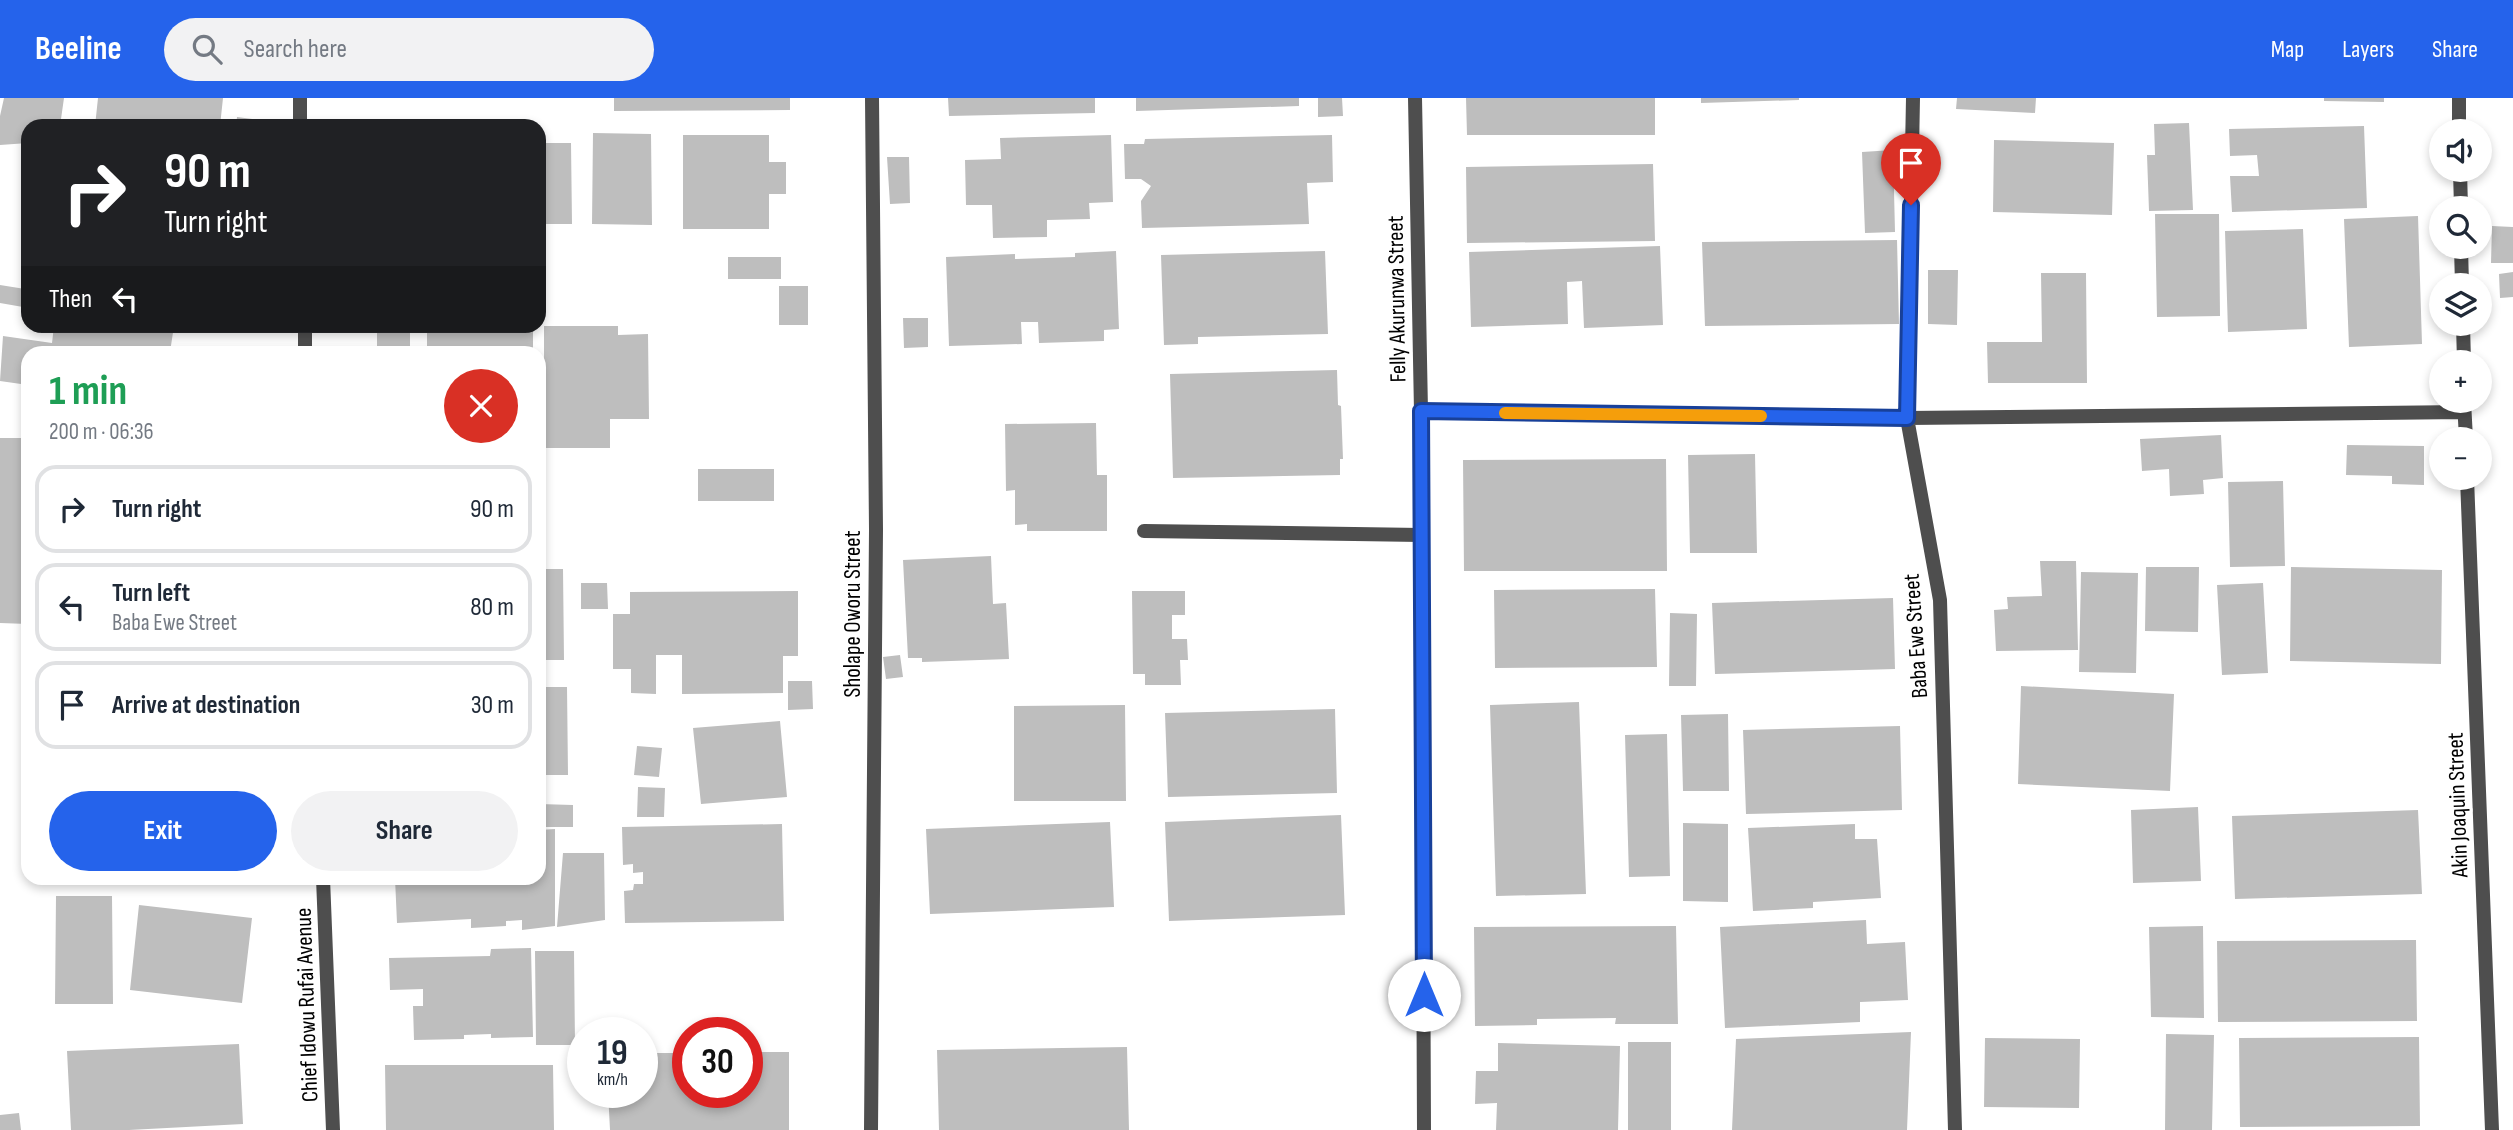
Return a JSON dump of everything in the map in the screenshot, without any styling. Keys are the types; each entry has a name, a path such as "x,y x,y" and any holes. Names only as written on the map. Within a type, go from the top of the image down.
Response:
{"street":[{"path":"300,98 300,119"},
{"name":"Sholape Oworu Street","path":"871,1130 876,544 872,98"},
{"name":"Felly Akurunwa Street","path":"1415,98 1421,411 1424,1130"},
{"name":"Baba Ewe Street","path":"1913,98 1907,418 1940,600 1955,1130"},
{"path":"2459,98 2459,119"},
{"path":"1421,411 1907,418 2429,407"},
{"name":"Akin Joaquin Street","path":"2467,490 2492,1130"},
{"path":"1144,531 1421,535"},
{"name":"Chief Idowu Rufai Avenue","path":"323,885 333,1130"}],"building":[{"path":"4,98 64,98 61,119 21,119 21,144 0,145 0,116"},
{"path":"98,98 223,98 221,119 96,119"},
{"path":"614,98 790,98 790,110 614,111"},
{"path":"948,98 1095,98 1095,113 949,116"},
{"path":"1136,98 1299,98 1299,106 1136,111"},
{"path":"1318,98 1342,98 1343,116 1318,117"},
{"path":"1466,98 1655,98 1655,135 1467,135"},
{"path":"1701,98 1799,98 1799,100 1701,103"},
{"path":"1957,98 2036,98 2035,113 1956,109"},
{"path":"2324,98 2384,98 2384,102 2324,101"},
{"path":"2189,123 2193,210 2149,211 2147,155 2155,155 2154,124"},
{"path":"2364,126 2367,208 2232,212 2230,176 2259,176 2257,155 2230,156 2229,129"},
{"path":"593,133 651,134 652,225 592,224"},
{"path":"683,135 769,135 769,162 786,162 786,194 769,194 769,229 683,229"},
{"path":"1111,135 1113,202 1089,203 1090,219 1047,220 1047,237 993,238 992,205 966,205 965,160 1001,159 1000,138"},
{"path":"1332,135 1333,182 1307,183 1309,224 1142,228 1141,201 1151,186 1141,179 1125,179 1124,144 1144,144 1145,139"},
{"path":"1994,140 2114,143 2112,215 1993,212"},
{"path":"546,143 571,143 572,224 546,224"},
{"path":"1893,150 1895,232 1865,233 1862,152"},
{"path":"887,157 909,157 910,203 890,204"},
{"path":"1653,164 1655,241 1467,243 1466,167"},
{"path":"2155,214 2219,214 2220,316 2157,317"},
{"path":"2418,216 2422,344 2349,347 2344,219"},
{"path":"2492,226 2513,227 2513,263 2491,263"},
{"path":"2303,229 2307,329 2228,332 2225,231"},
{"path":"1897,240 1899,324 1705,326 1702,242"},
{"path":"1660,246 1663,325 1584,328 1582,281 1567,282 1568,324 1471,327 1469,252"},
{"path":"1116,251 1119,329 1104,330 1104,341 1039,343 1038,322 1021,322 1022,344 949,346 946,257 1015,254 1015,259 1075,257 1075,253"},
{"path":"1325,251 1328,334 1198,337 1198,344 1164,345 1161,255"},
{"path":"728,257 781,257 781,279 728,279"},
{"path":"1928,270 1958,270 1957,325 1928,324"},
{"path":"2513,272 2513,297 2500,298 2499,274"},
{"path":"2041,273 2086,273 2087,383 1988,383 1987,342 2042,342"},
{"path":"0,285 21,288 21,307 0,303"},
{"path":"779,286 808,286 808,325 779,325"},
{"path":"903,318 928,318 928,347 904,348"},
{"path":"546,326 618,326 618,335 648,334 649,419 610,419 610,448 546,448"},
{"path":"53,333 173,333 171,346 21,346 21,384 0,381 3,336 52,343"},
{"path":"377,333 410,333 410,346 377,346"},
{"path":"427,333 533,333 533,346 427,346"},
{"path":"1337,370 1343,459 1340,459 1340,475 1173,478 1170,374"},
{"path":"1096,423 1097,475 1107,475 1107,531 1027,531 1027,524 1015,525 1015,490 1006,491 1005,424"},
{"path":"2221,435 2223,478 2203,480 2204,494 2170,496 2169,469 2142,471 2140,439"},
{"path":"0,438 21,438 21,624 0,623"},
{"path":"2347,445 2424,446 2424,485 2392,484 2392,476 2346,475"},
{"path":"1755,454 1757,553 1690,553 1688,455"},
{"path":"1666,459 1667,571 1464,571 1463,460"},
{"path":"698,469 774,469 774,501 698,501"},
{"path":"2283,481 2285,566 2230,567 2228,482"},
{"path":"991,556 993,604 1006,603 1009,659 922,662 922,658 908,658 903,560"},
{"path":"2040,561 2076,561 2078,650 1996,651 1994,610 2008,609 2007,597 2042,596"},
{"path":"2146,567 2199,567 2198,632 2145,631"},
{"path":"2291,567 2442,570 2441,664 2290,661"},
{"path":"546,569 563,569 564,660 546,660"},
{"path":"2081,572 2138,573 2136,673 2079,672"},
{"path":"581,583 607,583 608,609 581,609"},
{"path":"2263,583 2268,673 2222,675 2217,585"},
{"path":"1655,589 1657,667 1495,668 1494,590"},
{"path":"798,591 798,656 783,656 783,693 682,694 682,655 656,655 656,694 631,693 631,669 613,669 613,614 630,614 630,592"},
{"path":"1132,591 1185,591 1185,615 1172,615 1172,639 1187,639 1188,660 1180,660 1181,685 1145,685 1145,674 1133,674"},
{"path":"1893,598 1895,669 1715,674 1712,603"},
{"path":"1670,613 1697,614 1696,686 1669,686"},
{"path":"900,655 903,677 886,679 883,657"},
{"path":"788,681 812,681 813,709 788,710"},
{"path":"2021,686 2174,694 2170,791 2018,784"},
{"path":"546,687 567,687 568,775 546,775"},
{"path":"1579,702 1586,894 1496,896 1490,705"},
{"path":"1125,705 1126,801 1014,801 1014,706"},
{"path":"1335,709 1337,793 1168,797 1165,713"},
{"path":"1728,714 1729,791 1683,791 1681,715"},
{"path":"780,721 787,797 701,804 693,728"},
{"path":"1900,726 1902,810 1746,814 1743,730"},
{"path":"1667,734 1670,876 1629,877 1625,735"},
{"path":"637,746 662,748 659,777 634,775"},
{"path":"638,787 665,788 664,817 637,817"},
{"path":"546,804 573,805 573,827 546,827"},
{"path":"2198,807 2201,881 2133,883 2131,810"},
{"path":"2418,810 2422,894 2235,899 2232,816"},
{"path":"1341,815 1345,915 1169,921 1165,822"},
{"path":"1110,822 1114,907 930,914 926,829"},
{"path":"1683,823 1728,824 1728,902 1683,901"},
{"path":"782,824 784,921 625,923 624,891 633,890 634,884 643,884 643,872 633,873 633,864 623,865 622,827"},
{"path":"1855,824 1855,839 1877,839 1881,898 1813,902 1813,908 1753,911 1748,828"},
{"path":"555,829 555,926 522,930 522,920 506,921 506,926 471,928 471,919 397,923 395,885 546,885 546,830"},
{"path":"563,853 604,853 605,920 557,927"},
{"path":"56,896 112,896 113,1004 55,1004"},
{"path":"139,905 252,918 242,1003 130,990"},
{"path":"1866,920 1867,944 1905,942 1908,1000 1860,1002 1860,1022 1725,1028 1720,927"},
{"path":"1676,926 1678,1024 1615,1024 1616,1018 1537,1019 1537,1025 1475,1026 1474,927"},
{"path":"2203,926 2204,1018 2151,1017 2149,927"},
{"path":"2416,940 2417,1021 2218,1022 2217,941"},
{"path":"531,948 533,1037 491,1038 491,1034 464,1035 464,1039 414,1040 413,1006 423,1006 423,989 390,990 389,958 490,956 491,949"},
{"path":"535,951 574,951 575,1017 567,1017 567,1045 536,1045"},
{"path":"1911,1032 1907,1130 1732,1130 1736,1039"},
{"path":"2166,1034 2214,1035 2212,1130 2165,1130"},
{"path":"2419,1037 2420,1126 2240,1127 2239,1038"},
{"path":"1985,1038 2080,1039 2079,1108 1984,1107"},
{"path":"1628,1042 1671,1042 1671,1130 1628,1130"},
{"path":"1498,1043 1620,1046 1618,1130 1496,1130 1497,1103 1475,1104 1476,1071 1498,1071"},
{"path":"239,1044 243,1124 71,1130 67,1051"},
{"path":"1127,1047 1129,1130 939,1130 937,1050"},
{"path":"763,1052 789,1052 789,1130 610,1130 609,1108 658,1108 658,1053 672,1053 672,1108 763,1108"},
{"path":"385,1065 553,1065 554,1130 386,1130"},
{"path":"19,1113 21,1130 0,1130 0,1115"}],"slow traffic":[{"path":"1505,413 1761,416"}],"route":[{"path":"1424,995 1421,411 1907,418 1911,205"}]}
